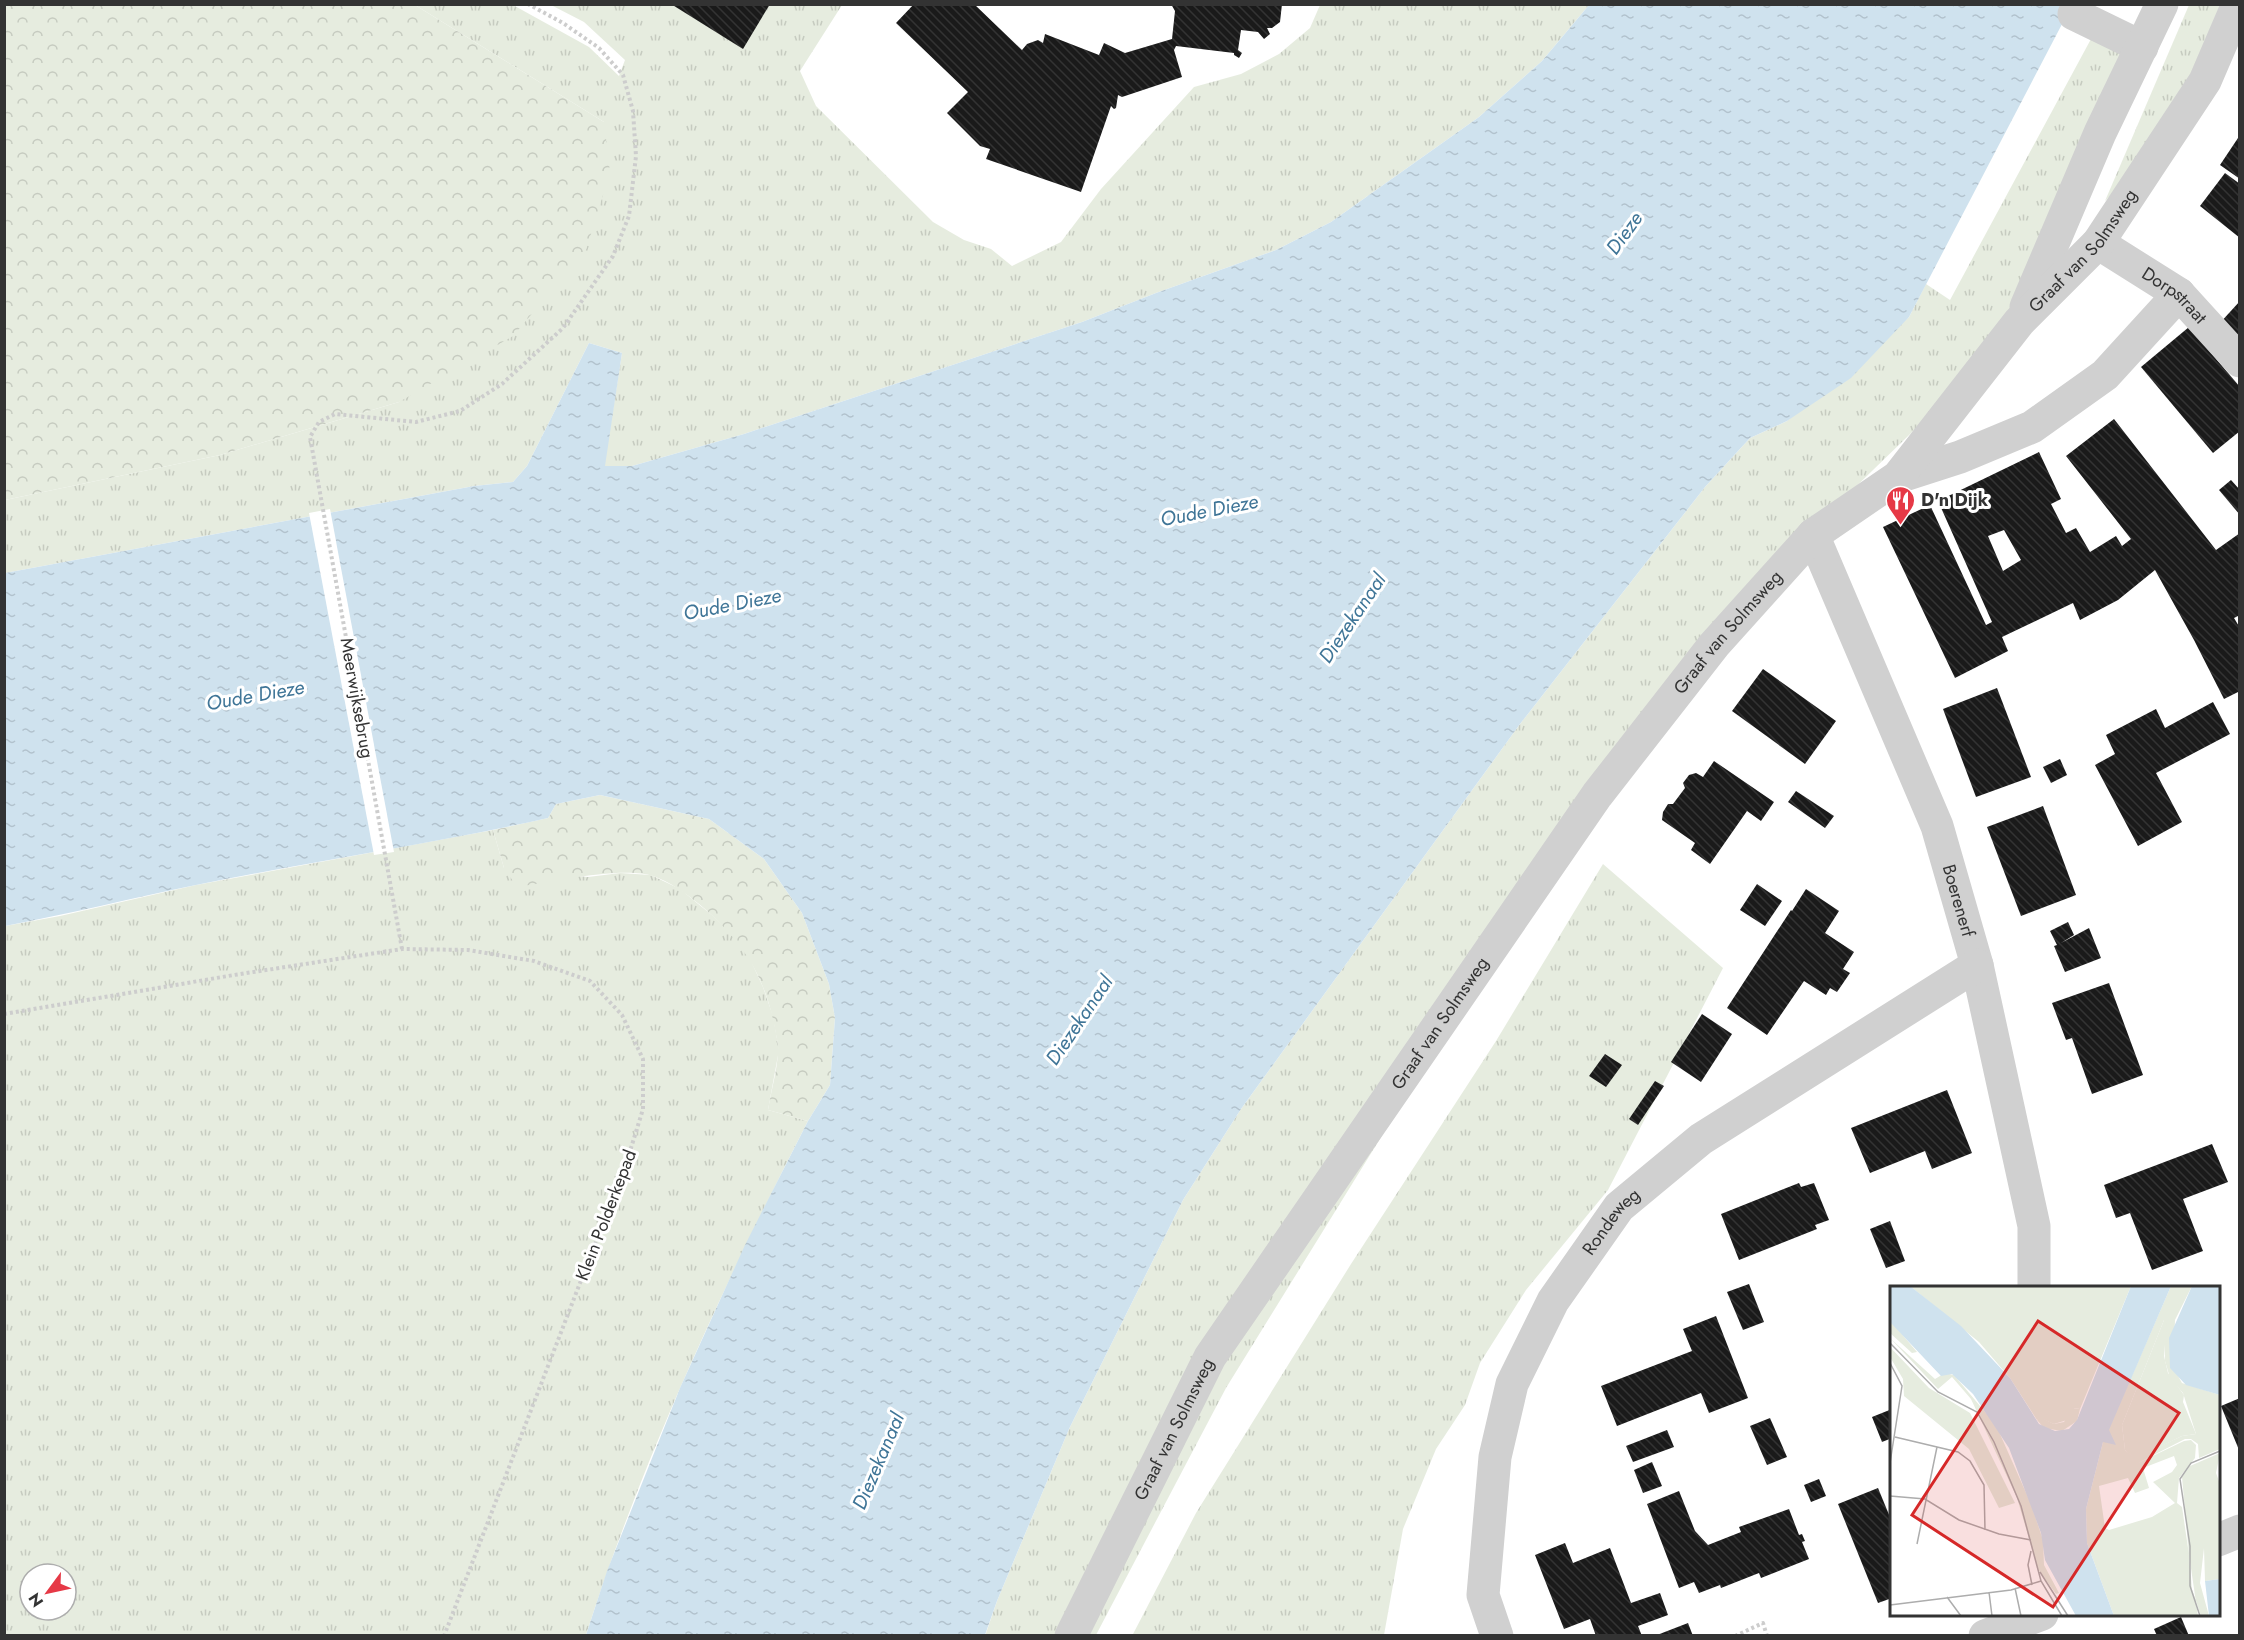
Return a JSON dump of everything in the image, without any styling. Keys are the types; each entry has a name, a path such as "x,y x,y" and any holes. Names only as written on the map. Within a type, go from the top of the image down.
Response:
{"street":[{"path":"2019,322 2100,133 2162,4"},
{"name":"Graaf van Solmsweg","path":"1898,477 2019,322 2098,243 2205,81 2238,4"},
{"path":"2074,14 2142,46"},
{"name":"Dorpstraat","path":"2098,243 2179,294 2240,361"},
{"name":"Graaf van Solmsweg","path":"1071,1635 1210,1357 1597,795 1714,645 1813,535 1898,477 1960,457 2032,427 2105,375 2179,294"},
{"name":"Boerenerf","path":"1813,535 1937,826 1977,965 2034,1226 2034,1286"},
{"name":"Rondeweg","path":"1497,1635 1483,1595 1495,1457 1512,1384 1553,1300 1619,1207 1701,1139 1977,965"},
{"path":"2220,1539 2240,1531"},
{"path":"1985,1635 2042,1620"}],"path":[{"name":"Meerwijksebrug","path":"402,949 310,437 319,422 335,414 416,422 460,411 502,384 563,328 613,256 629,216 636,156 633,111 623,75 598,48 563,23 528,4"},
{"name":"Klein Polderkepad","path":"4,1014 402,949 468,950 534,961 590,981 622,1015 643,1059 643,1109 627,1161 444,1635"},
{"path":"1735,1635 1763,1623 1767,1635"}],"green space":[{"path":"5,4 415,5 604,122 610,172 586,250 513,336 399,402 220,455 5,500"},
{"path":"415,5 513,5 589,47 619,76 625,60 584,22 551,5 842,5 800,71 816,106 933,222 964,240 991,249 1012,266 1061,242 1101,189 1194,87 1241,74 1279,54 1310,28 1320,5 1589,5 1542,61 1479,117 1331,222 1276,250 1082,322 744,434 632,466 604,466 622,353 589,343 527,466 513,482 474,486 5,573 5,500 220,455 399,402 604,122"},
{"path":"2189,5 2220,5 2182,96 2132,175 2105,201"},
{"path":"2098,26 2126,42 2052,243 1973,373 1805,536 1701,665 1412,1087 1226,1388 1096,1635 985,1636 997,1601 1069,1429 1183,1200 1241,1109 1520,724 1705,487 1750,438 1787,421 1909,317 1926,284 1950,300"},
{"path":"600,795 709,819 764,859 802,913 829,984 835,1018 830,1085 808,1121 768,1110 778,1049 771,1010 765,992 758,975 739,945 699,904 665,881 640,873 586,876 517,887 504,868 493,830 548,818 556,804"},
{"path":"493,830 504,868 588,877 620,873 651,875 680,889 732,934 750,959 773,1016 779,1050 768,1110 808,1121 745,1246 686,1374 633,1503 586,1635 5,1636 5,926 196,885"},
{"path":"1603,864 1723,968 1608,1190 1526,1290 1480,1363 1465,1405 1436,1449 1403,1529 1384,1635 1132,1636 1196,1513 1351,1264 1496,1041"}],"water":[{"path":"1589,5 2072,5 1909,317 1851,378 1787,421 1750,438 1705,487 1520,724 1241,1109 1183,1200 1069,1429 985,1635 586,1635 607,1571 680,1388 745,1245 808,1121 830,1085 835,1018 829,984 802,913 764,859 709,819 600,795 556,804 548,818 196,885 5,926 5,573 474,486 513,482 527,466 589,343 622,353 605,466 632,466 744,434 1082,322 1276,250 1331,222 1479,117 1542,61"}],"pier":[{"path":"330,509 394,852 374,855 309,513"}],"building":[{"path":"671,4 770,4 743,49"},
{"path":"914,4 974,4 1022,50 1027,44 1038,40 1043,43 1045,34 1099,55 1104,43 1125,53 1172,39 1175,11 1171,4 1282,4 1280,22 1272,28 1267,28 1270,34 1264,39 1258,32 1241,30 1238,50 1242,53 1239,58 1234,53 1176,46 1174,50 1182,77 1122,97 1118,95 1116,108 1111,106 1081,192 986,159 990,149 980,146 947,113 968,92 896,23"},
{"path":"2240,135 2240,179 2220,165"},
{"path":"2225,173 2240,184 2240,238 2200,206"},
{"path":"2240,301 2240,345 2219,324"},
{"path":"2189,327 2240,387 2240,431 2213,453 2141,367"},
{"path":"2114,419 2216,550 2240,533 2240,615 2234,618 2240,628 2240,691 2224,699 2155,570 2118,600 2080,620 2073,603 2002,637 2008,651 1955,678 1883,527 1930,505 1986,625 1992,622 1938,501 2039,452 2061,499 2051,504 2066,533 2076,528 2090,552 2116,536 2122,546 2131,539 2066,456","holes":["2004,530 2021,560 2003,571 1988,536"]},
{"path":"2231,480 2240,490 2240,515 2219,490"},
{"path":"1763,669 1836,721 1805,764 1732,711"},
{"path":"1997,688 2031,777 1976,797 1943,709"},
{"path":"2213,702 2230,734 2156,773 2182,822 2138,846 2095,765 2115,754 2106,735 2156,709 2165,728"},
{"path":"2060,759 2067,775 2051,783 2043,767"},
{"path":"1714,761 1774,802 1761,821 1747,811 1710,864 1691,850 1695,843 1662,820 1663,812 1668,804 1673,804 1685,788 1683,783 1689,775 1696,773 1703,777"},
{"path":"1796,791 1834,816 1825,828 1788,802"},
{"path":"2043,806 2076,895 2021,916 1987,827"},
{"path":"1757,884 1782,901 1765,926 1740,910"},
{"path":"1806,889 1839,911 1825,933 1854,952 1843,969 1850,973 1837,992 1830,988 1826,995 1804,981 1767,1035 1727,1008"},
{"path":"2068,922 2074,935 2061,943 2089,928 2101,958 2065,972 2050,931"},
{"path":"2109,983 2143,1075 2092,1094 2072,1038 2066,1040 2052,1003"},
{"path":"1702,1014 1732,1034 1701,1082 1671,1062"},
{"path":"1605,1054 1622,1065 1606,1087 1589,1076"},
{"path":"1655,1081 1664,1086 1638,1125 1629,1119"},
{"path":"1947,1090 1972,1153 1932,1169 1925,1151 1870,1173 1851,1128"},
{"path":"2212,1144 2228,1182 2183,1199 2203,1251 2152,1270 2130,1213 2116,1218 2104,1185"},
{"path":"1799,1183 1801,1187 1814,1183 1829,1220 1815,1225 1817,1229 1739,1260 1721,1214"},
{"path":"1890,1221 1905,1261 1886,1268 1870,1229"},
{"path":"1749,1284 1764,1322 1743,1330 1727,1292"},
{"path":"1716,1316 1748,1398 1709,1413 1701,1393 1617,1426 1601,1386 1692,1351 1683,1329"},
{"path":"2240,1398 2240,1450 2239,1450 2221,1406"},
{"path":"1890,1410 1890,1439 1882,1442 1872,1417"},
{"path":"1770,1418 1787,1457 1767,1465 1750,1426"},
{"path":"1667,1430 1674,1447 1633,1462 1626,1446"},
{"path":"1652,1462 1662,1486 1643,1493 1634,1470"},
{"path":"1819,1479 1826,1496 1811,1502 1804,1485"},
{"path":"1878,1488 1890,1517 1890,1599 1878,1603 1838,1504"},
{"path":"1679,1491 1695,1531 1708,1545 1741,1532 1739,1527 1789,1509 1799,1535 1802,1534 1805,1541 1802,1542 1809,1559 1761,1578 1759,1573 1721,1588 1720,1585 1699,1593 1694,1582 1679,1588 1647,1504"},
{"path":"1565,1543 1573,1563 1610,1548 1631,1603 1660,1593 1668,1615 1638,1626 1642,1636 1596,1636 1590,1619 1564,1629 1535,1555"},
{"path":"2181,1617 2189,1636 2157,1636 2154,1629"},
{"path":"1688,1623 1693,1636 1657,1636 1657,1635"}],"place":[{"name":"D'n Dijk","path":"1900,526"}],"water label":[{"name":"Dieze","path":"1624,233"},
{"name":"Oude Dieze","path":"1209,510"},
{"name":"Oude Dieze","path":"732,604"},
{"name":"Diezekanaal","path":"1352,618"},
{"name":"Oude Dieze","path":"255,695"},
{"name":"Diezekanaal","path":"1079,1020"},
{"name":"Diezekanaal","path":"878,1461"}]}
